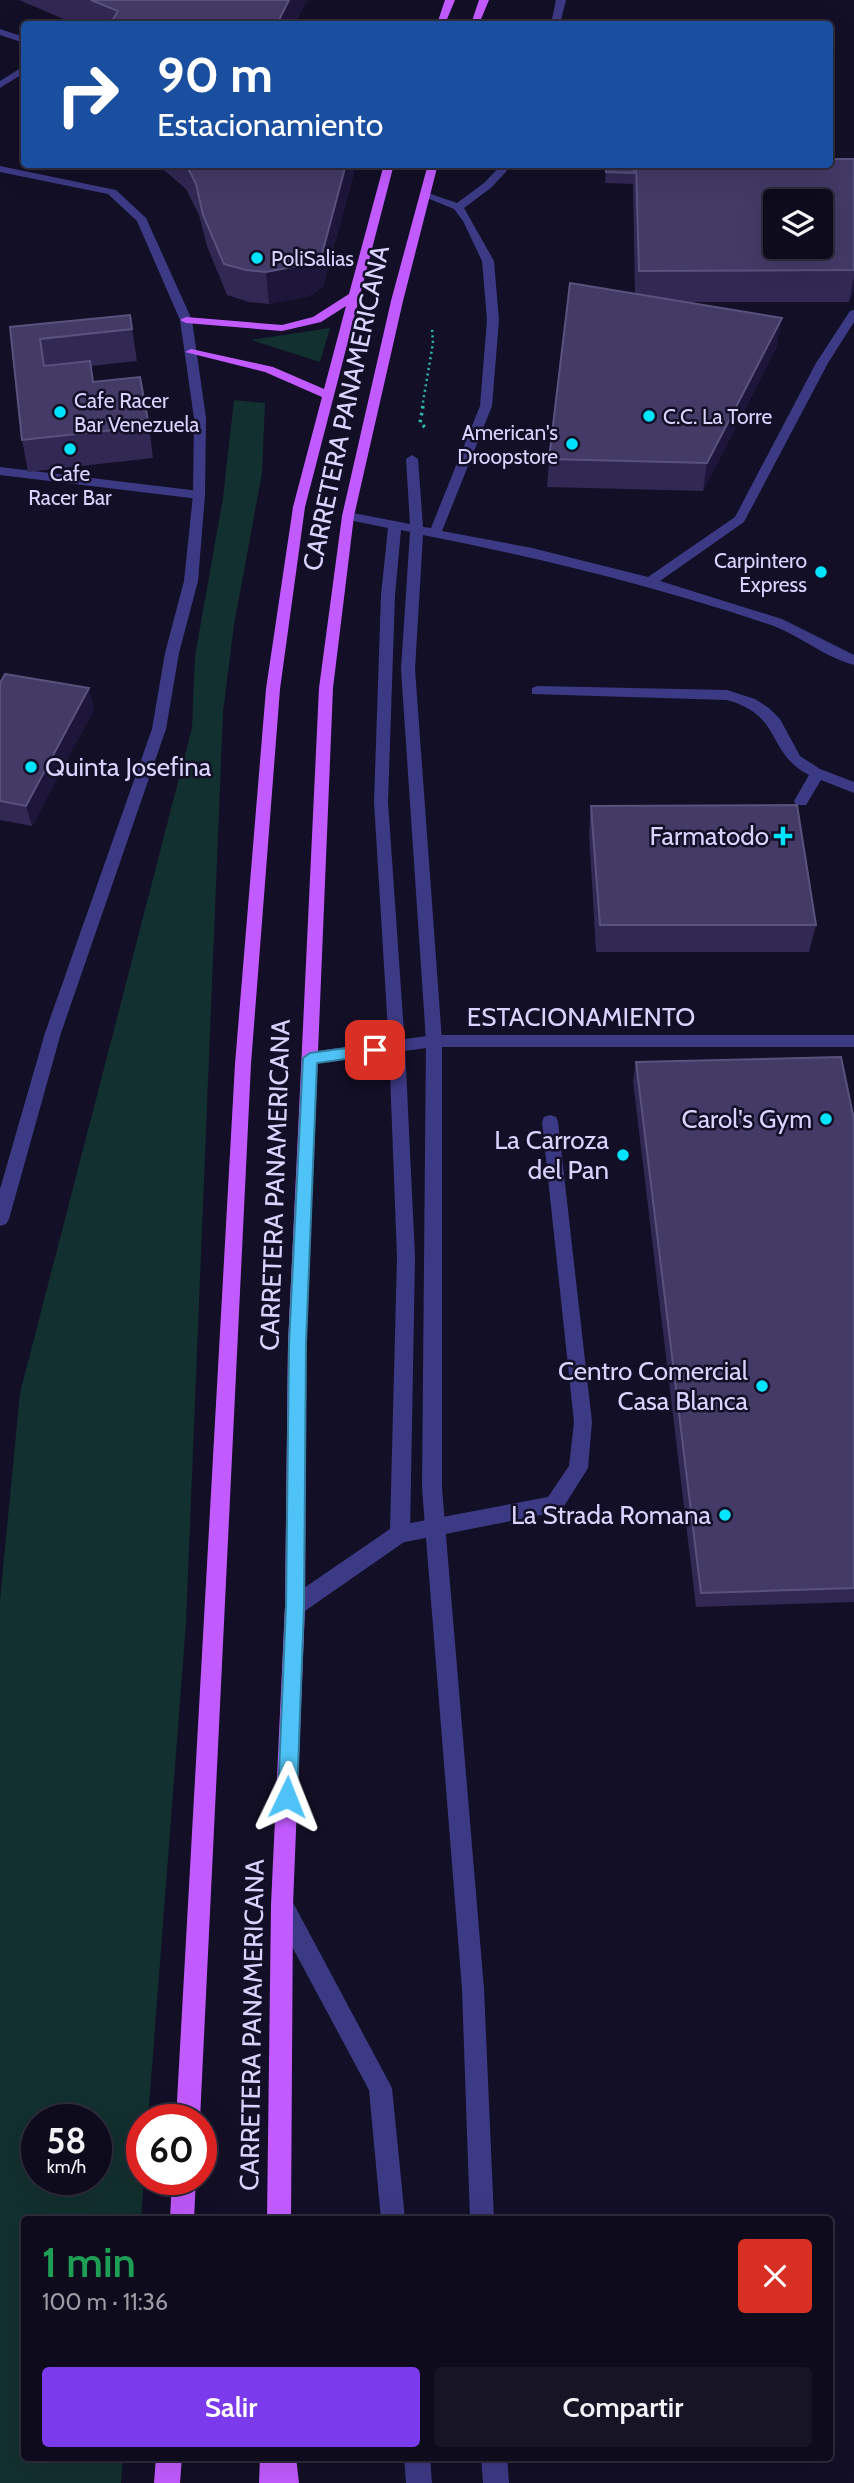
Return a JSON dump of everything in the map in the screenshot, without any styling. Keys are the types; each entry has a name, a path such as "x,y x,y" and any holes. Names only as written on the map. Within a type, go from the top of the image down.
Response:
{"main road":[{"path":"442,21 450,0"},
{"path":"476,21 484,0"},
{"name":"CARRETERA PANAMERICANA","path":"189,2104 243,1064 273,689 299,507 388,168"},
{"name":"CARRETERA PANAMERICANA","path":"279,2216 282,1905 295,1606 297,1344 326,688 348,516 432,168"},
{"path":"186,320 282,328 317,320 356,295"},
{"path":"191,352 269,369 327,395"},
{"path":"182,2216 183,2195"},
{"path":"167,2483 169,2461"},
{"path":"272,2483 273,2461"},
{"path":"283,2461 286,2483"}],"street":[{"path":"556,21 561,0"},
{"path":"0,32 21,39"},
{"path":"0,85 21,71"},
{"path":"458,206 506,168"},
{"path":"0,169 112,192 142,220 186,320 200,418 199,495 191,581 172,653 159,729 53,1033 0,1219"},
{"path":"425,195 458,206 488,261 494,320 485,406 426,531 408,669 435,1041 432,1488 473,1989 482,2216"},
{"path":"650,582 740,519 822,363 854,313"},
{"path":"412,459 426,531"},
{"path":"0,471 199,495"},
{"path":"348,516 532,552 650,582 777,622 854,661"},
{"path":"395,525 388,595 381,802 397,1047 406,1257 400,1534"},
{"path":"537,691 727,695 742,698 772,717 786,748 796,760 818,773 854,788"},
{"path":"801,801 818,773"},
{"name":"ESTACIONAMIENTO","path":"310,1058 435,1041 854,1041"},
{"path":"295,1606 400,1534 554,1504 578,1468 583,1422 550,1122"},
{"path":"282,1905 380,2088 393,2216"},
{"path":"417,2461 419,2483"},
{"path":"494,2461 496,2483"}],"green space":[{"path":"330,328 320,362 251,340"},
{"path":"234,400 265,403 262,473 234,625 223,712 186,1623 149,2104 126,2104 126,2195 143,2195 141,2216 21,2216 21,2461 123,2461 121,2483 0,2483 0,1600 20,1393 192,728 195,656 223,498"}],"building":[{"path":"91,0 289,0 278,21 112,21 118,11"},
{"path":"833,159 854,159 854,270 639,271 636,168 833,168"},
{"path":"188,168 345,168 322,254 307,264 266,272 224,264 203,215 196,184"},
{"path":"606,168 635,168 634,173 606,172"},
{"name":"C.C. La Torre","path":"570,283 782,318 707,463 549,459"},
{"path":"130,315 132,329 40,339 44,366 90,361 93,382 140,377 149,426 22,440 10,327"},
{"name":"Quinta Josefina","path":"5,674 89,688 26,806 0,801 0,683"},
{"path":"797,805 816,925 600,925 591,806"},
{"name":"Centro Comercial Casa Blanca","path":"841,1057 854,1120 854,1588 701,1593 636,1062"}],"place":[{"name":"PoliSalias","path":"257,258"},
{"name":"Cafe Racer Bar Venezuela","path":"60,412"},
{"name":"C.C. La Torre","path":"649,416"},
{"name":"American's Droopstore","path":"572,444"},
{"name":"Cafe Racer Bar","path":"70,449"},
{"name":"Carpintero Express","path":"821,572"},
{"name":"Quinta Josefina","path":"31,767"},
{"name":"Farmatodo","path":"783,836"},
{"name":"Carol's Gym","path":"826,1119"},
{"name":"La Carroza del Pan","path":"623,1155"},
{"name":"Centro Comercial Casa Blanca","path":"762,1386"},
{"name":"La Strada Romana","path":"725,1515"}],"route":[{"path":"287,1797 295,1606 297,1344 310,1058 375,1050"}]}
